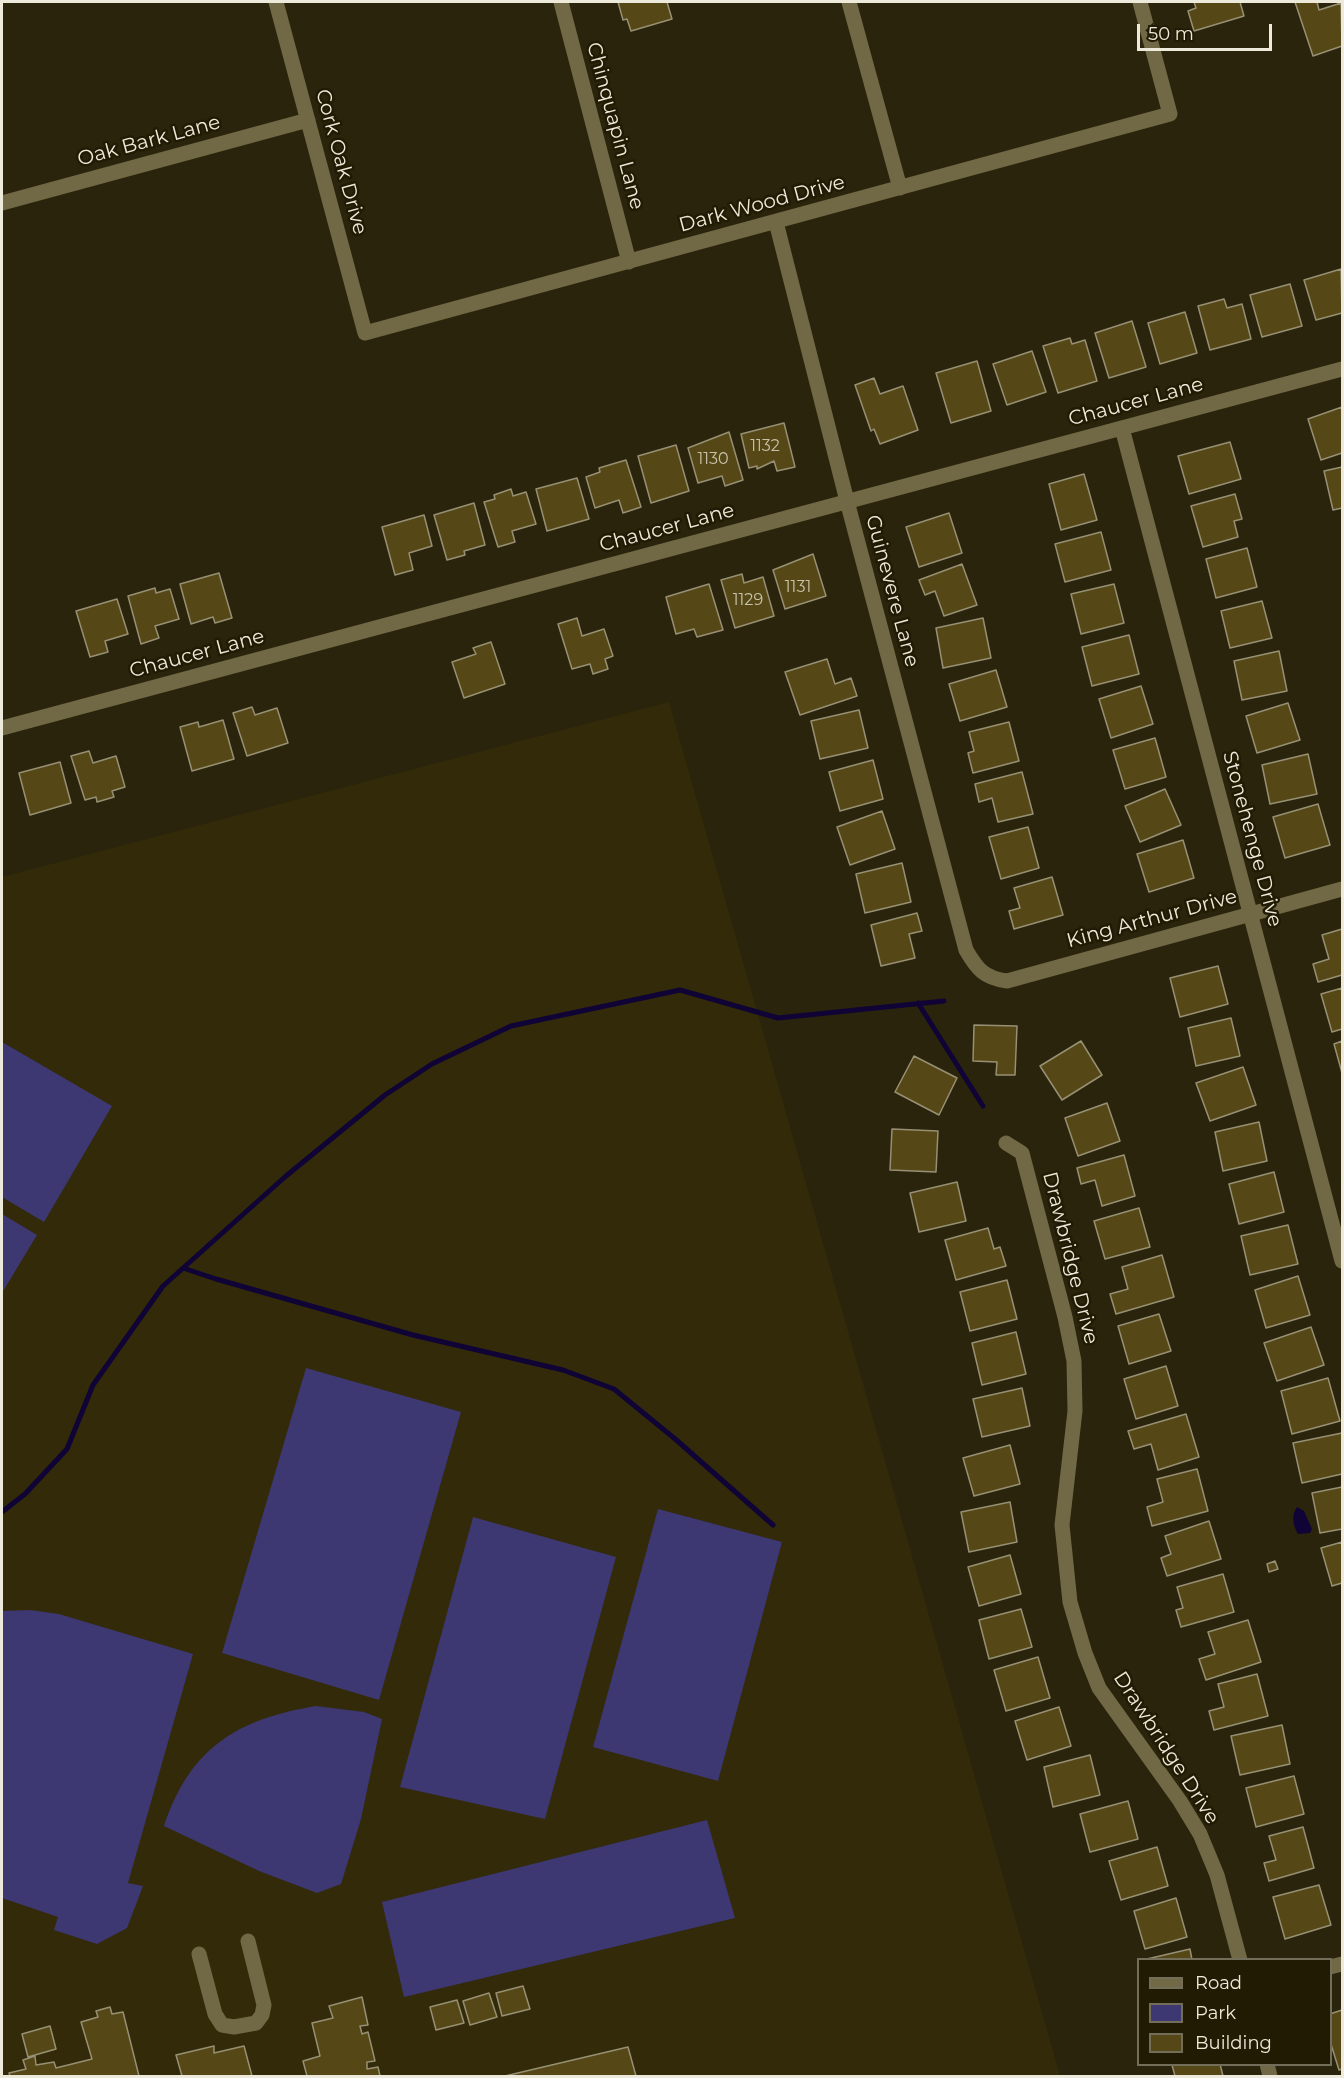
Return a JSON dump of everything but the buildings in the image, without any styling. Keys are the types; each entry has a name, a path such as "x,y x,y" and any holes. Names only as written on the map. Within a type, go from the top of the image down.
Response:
{"street":[{"name":"Cork Oak Drive","path":"276,2 365,333"},
{"name":"Chinquapin Lane","path":"561,2 629,262"},
{"path":"849,2 900,188"},
{"name":"Dark Wood Drive","path":"365,333 1170,114 1140,2"},
{"name":"Oak Bark Lane","path":"2,203 308,120"},
{"name":"Guinevere Lane","path":"777,222 847,501 966,950 976,968"},
{"name":"Chaucer Lane","path":"2,728 1342,369"},
{"name":"Stonehenge Drive","path":"1122,428 1342,1261"},
{"name":"King Arthur Drive","path":"976,968 990,979 1007,981 1342,889"},
{"name":"Drawbridge Drive","path":"1006,1143 1022,1153 1065,1317 1074,1362 1075,1411 1062,1525 1070,1602 1085,1653 1099,1688 1180,1801 1200,1834 1217,1875 1240,1958"},
{"path":"199,1954 215,2014 222,2025 234,2027 256,2023 262,2015 264,2005 248,1941"}],"shaded area":[{"path":"669,702 1060,2076 2,2076 2,877"},
{"path":"1297,1507 1304,1511 1312,1529 1310,1533 1298,1534 1296,1531 1293,1517"}],"green space":[{"path":"2,1042 112,1106 44,1222 2,1197"},
{"path":"2,1214 37,1235 2,1293"},
{"path":"306,1368 461,1412 379,1700 222,1653"},
{"path":"658,1509 782,1542 718,1781 593,1747"},
{"path":"473,1517 616,1557 545,1819 400,1787"},
{"path":"30,1610 59,1614 193,1654 128,1883 143,1886 127,1928 97,1944 54,1930 58,1917 2,1898 2,1611"},
{"path":"316,1706 364,1712 382,1719 361,1819 341,1884 317,1893 259,1871 164,1826 188,1776 203,1757 220,1742 240,1729 263,1719"},
{"path":"707,1820 735,1918 404,1997 382,1902"}],"waterway":[{"path":"2,1512 25,1494 67,1449 93,1385 163,1286 286,1176 385,1095 432,1064 511,1026 680,990 778,1018 944,1001"},
{"path":"918,1003 983,1106"},
{"path":"183,1268 413,1335 563,1370 614,1389 773,1525"}]}
